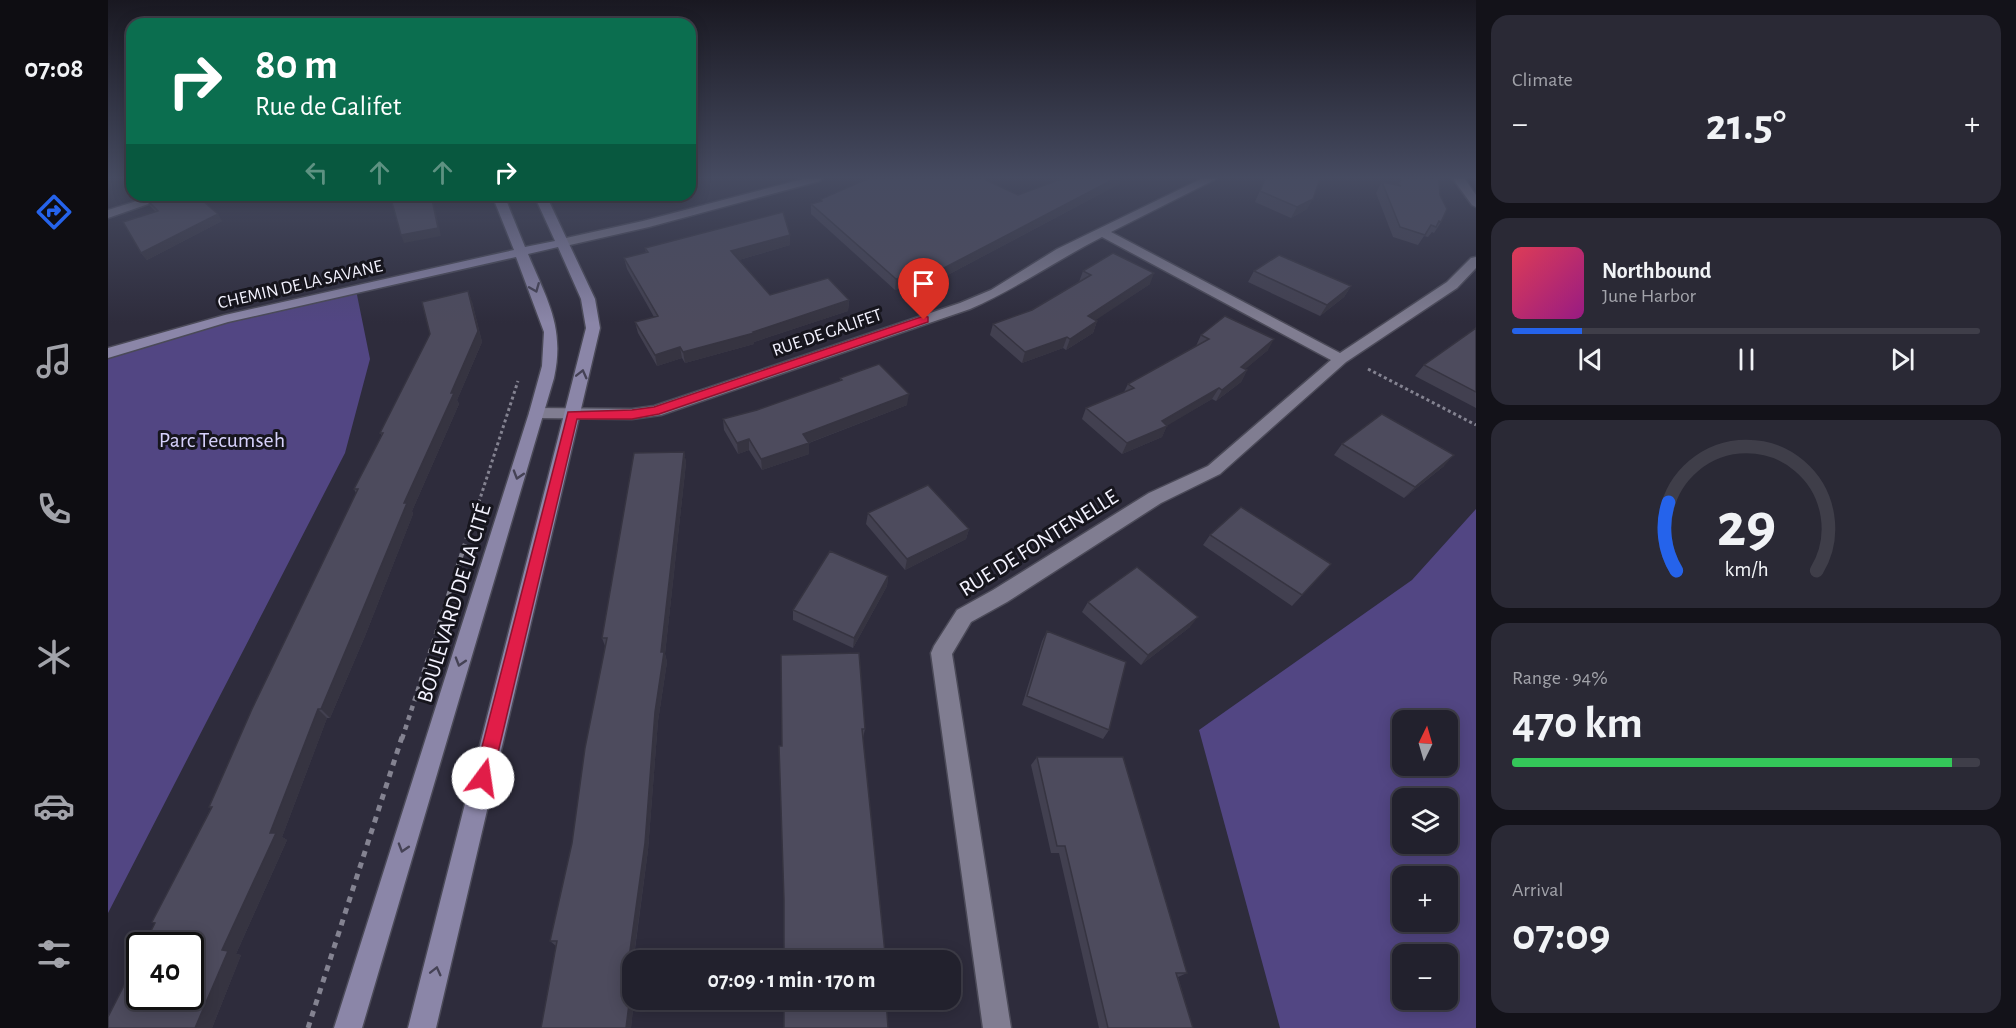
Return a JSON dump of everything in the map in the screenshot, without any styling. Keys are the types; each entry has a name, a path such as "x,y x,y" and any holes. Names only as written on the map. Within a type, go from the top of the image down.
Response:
{"street":[{"name":"BOULEVARD DE LA CITÉ","path":"348,1028 548,373 552,334 510,227"},
{"path":"422,1028 592,328 588,299 554,227"},
{"name":"CHEMIN DE LA SAVANE","path":"108,353 225,319 632,227"},
{"name":"RUE DE GALIFET","path":"537,413 632,414 655,411 954,309 996,292 1062,252 1111,227"},
{"path":"1101,232 1341,359"},
{"name":"RUE DE FONTENELLE","path":"997,1028 941,653 964,616 1155,498 1214,470 1341,359 1452,285 1476,261"}],"path":[{"path":"1341,359 1376,372 1476,425"},
{"path":"308,1028 519,376"}],"green space":[{"name":"Parc Tecumseh","path":"356,290 370,359 345,453 108,913 108,353 140,343"},
{"path":"1476,509 1476,1028 1280,1028 1199,730 1412,580"}],"building":[{"path":"126,227 192,227 141,253"},
{"path":"399,227 438,228 401,235"},
{"path":"726,227 788,227 790,235 731,251 770,295 828,278 849,300 754,333 683,352 680,347 655,355 635,322 658,316 624,258 648,252 645,248"},
{"path":"837,227 1022,227 944,268 896,279"},
{"path":"1400,227 1430,227 1425,235"},
{"path":"1113,253 1154,273 1088,316 1097,321 1070,339 1067,337 1025,352 993,324 1032,310 1091,275 1083,271"},
{"path":"1279,255 1351,286 1327,305 1254,271"},
{"path":"468,291 478,331 451,393 454,393 404,503 407,503 321,709 318,709 270,833 276,833 222,950 228,951 204,1007 204,932 150,932 155,923 152,922 212,807 209,807 252,709 358,489 354,489 383,433 380,433 430,334 422,302"},
{"path":"1225,316 1274,339 1241,367 1247,370 1222,390 1219,388 1162,421 1167,426 1127,443 1086,408 1134,388 1128,384 1209,339 1201,335"},
{"path":"1476,328 1476,392 1424,365"},
{"path":"879,364 909,394 803,434 809,443 761,459 749,439 737,443 723,419 757,410 842,380 840,378"},
{"path":"1382,414 1454,455 1415,487 1342,444"},
{"path":"684,452 661,652 664,652 655,712 645,843 630,950 622,950 622,1010 628,1010 626,1028 541,1028 557,941 550,941 572,843 585,748 607,638 602,638 634,453"},
{"path":"928,485 969,529 907,559 868,513"},
{"path":"1241,507 1331,564 1302,595 1210,535"},
{"path":"830,551 888,576 854,638 793,610"},
{"path":"1137,567 1198,617 1148,655 1088,602"},
{"path":"1047,631 1126,662 1109,730 1027,696"},
{"path":"859,653 865,729 862,729 885,950 784,950 779,746 782,746 781,655"},
{"path":"1037,757 1123,757 1187,973 1176,973 1193,1028 1108,1028 1065,846 1057,846"},
{"path":"126,982 126,1010 203,1010 195,1028 108,1028 108,1017"},
{"path":"784,1010 887,1010 888,1028 784,1028"}],"route":[{"path":"483,778 572,415 632,414 655,411 924,320"}]}
